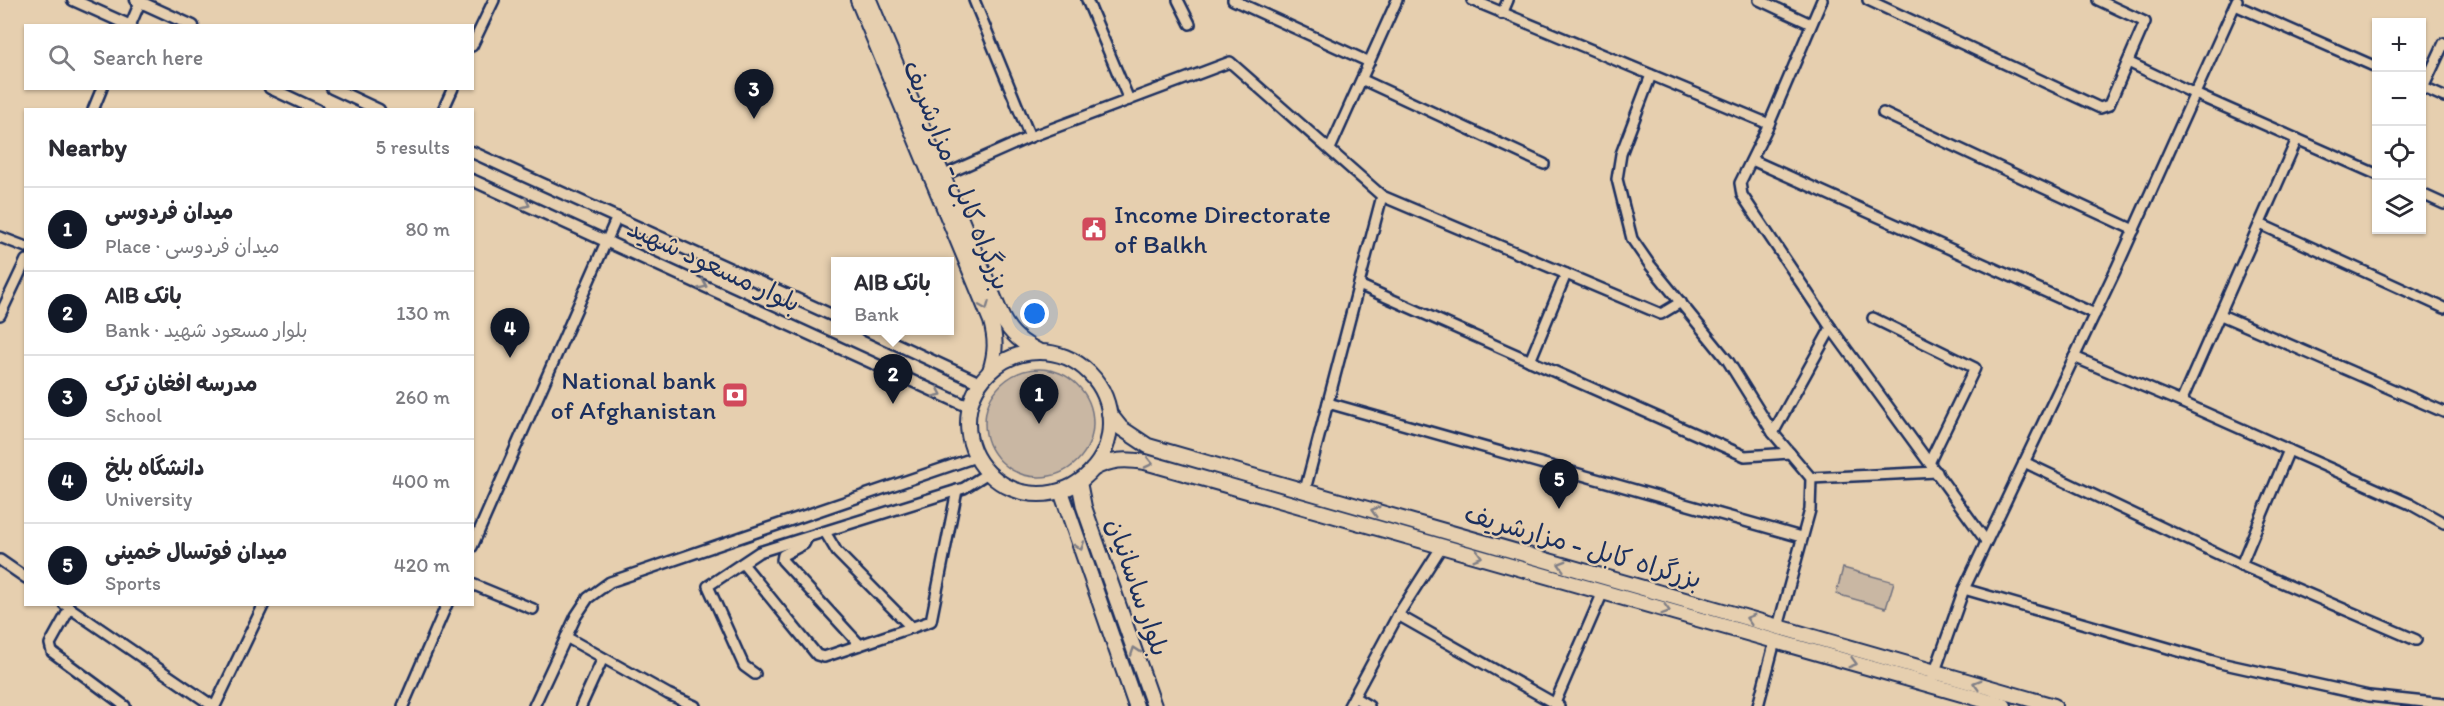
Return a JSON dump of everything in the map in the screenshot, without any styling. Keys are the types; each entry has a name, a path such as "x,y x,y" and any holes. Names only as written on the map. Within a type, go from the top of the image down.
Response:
{"highway":[{"name":"بزرگراه کابل - مزارشریف","path":"858,0 970,255 1009,331 1023,343 1040,352"},
{"name":"بزرگراه کابل - مزارشریف","path":"869,0 942,176 970,255 995,339 995,353 990,371"},
{"path":"1040,352 1060,355 1078,364 1093,377 1104,394 1109,413 1109,433 1104,452 1093,469 1078,482 1061,491 1030,494 1000,483 988,473 976,457 968,433 969,407 980,383 990,371 1014,357 1040,352"},
{"name":"بزرگراه کابل - مزارشریف","path":"1109,413 1121,428 1148,446 1305,490 1776,634 1932,679 2054,706"},
{"name":"بزرگراه کابل - مزارشریف","path":"1093,469 1108,461 1125,459 1145,462 1603,592 1776,634"},
{"name":"بلوار ساسانیان","path":"1078,482 1088,518 1154,706"},
{"name":"بلوار ساسانیان","path":"1061,491 1136,706"},
{"name":"بزرگراه کابل - مزارشریف","path":"1932,679 2004,706"}],"main road":[{"path":"73,0 128,24"},
{"path":"139,1 189,24"},
{"path":"274,90 313,108"},
{"path":"336,90 375,108"},
{"name":"بلوار مسعود شهید","path":"474,153 831,315"},
{"name":"بلوار مسعود شهید","path":"474,181 969,407"},
{"path":"877,335 980,383"}],"street":[{"path":"474,42 494,0"},
{"path":"974,0 1030,136"},
{"path":"1087,0 1129,100"},
{"path":"1178,0 1190,24"},
{"path":"1233,0 1369,62"},
{"path":"1330,149 1397,0"},
{"path":"1472,0 1769,124"},
{"path":"1502,14 1508,0"},
{"path":"1759,0 1811,24"},
{"path":"1822,0 1769,124 1740,183 1742,195 1831,328 1986,541"},
{"path":"1868,0 2100,108 2109,105 2145,22 2098,0"},
{"path":"130,24 139,1"},
{"path":"1932,679 1964,589 2134,230 2236,3 2372,66"},
{"path":"2426,79 2444,43"},
{"path":"942,176 1030,136 1230,62 1383,196 1661,314 1681,302"},
{"path":"2128,62 2372,172"},
{"path":"1651,75 1621,154 1617,179 1632,239 1650,265 1728,361 1773,433 1811,478 1810,510 1758,706"},
{"path":"1363,80 1544,164"},
{"path":"2426,89 2444,97"},
{"path":"94,108 101,90"},
{"path":"444,108 452,90"},
{"path":"1883,112 2134,230"},
{"path":"2181,402 2297,139"},
{"path":"1752,160 2095,314"},
{"path":"1305,490 1383,196"},
{"path":"2426,196 2444,204"},
{"path":"474,542 617,217"},
{"path":"2259,224 2444,308"},
{"path":"0,237 24,246"},
{"path":"0,315 24,264"},
{"path":"1530,361 1566,274"},
{"path":"1359,285 1745,456 1790,453"},
{"path":"2221,315 2444,412"},
{"path":"1873,318 1975,368 1930,461"},
{"path":"1773,433 1831,328"},
{"path":"2074,357 2410,504 2444,523"},
{"path":"1328,403 1801,537"},
{"path":"2241,565 2289,450"},
{"path":"534,706 566,637 588,598 610,582 976,457"},
{"path":"2024,462 2241,565 2416,640"},
{"path":"1811,478 1937,472"},
{"path":"755,674 744,666 708,586 759,552 957,490 988,473"},
{"path":"743,564 817,655 824,657 931,621 957,490"},
{"path":"825,532 837,552 912,627"},
{"path":"808,537 804,544 783,555 782,560 860,645"},
{"path":"1369,706 1352,702 1398,615 1442,546"},
{"path":"0,560 24,577"},
{"path":"474,585 533,609"},
{"path":"1964,589 2220,663 2369,696 2444,704"},
{"path":"1398,615 1557,705 1603,592"},
{"path":"125,706 52,652 50,648 67,606 214,706 263,606"},
{"path":"403,706 446,606"},
{"path":"566,637 695,706"},
{"path":"593,706 582,704 603,658"}],"shaded area":[{"path":"1039,369 1060,373 1077,385 1089,402 1093,423 1089,444 1077,461 1060,473 1039,477 1018,473 1001,461 989,444 985,423 989,402 1001,385 1018,373"},
{"path":"1843,568 1894,582 1886,608 1836,594"}],"place":[{"name":"مدرسه افغان ترک","path":"754,119"},
{"name":"Income Directorate of Balkh","path":"1094,229"},
{"name":"دانشگاه بلخ","path":"510,358"},
{"name":"National bank of Afghanistan","path":"735,395"},
{"name":"AIB بانک","path":"893,404"},
{"name":"میدان فردوسی","path":"1039,424"},
{"name":"میدان فوتسال خمینی","path":"1559,509"}]}
